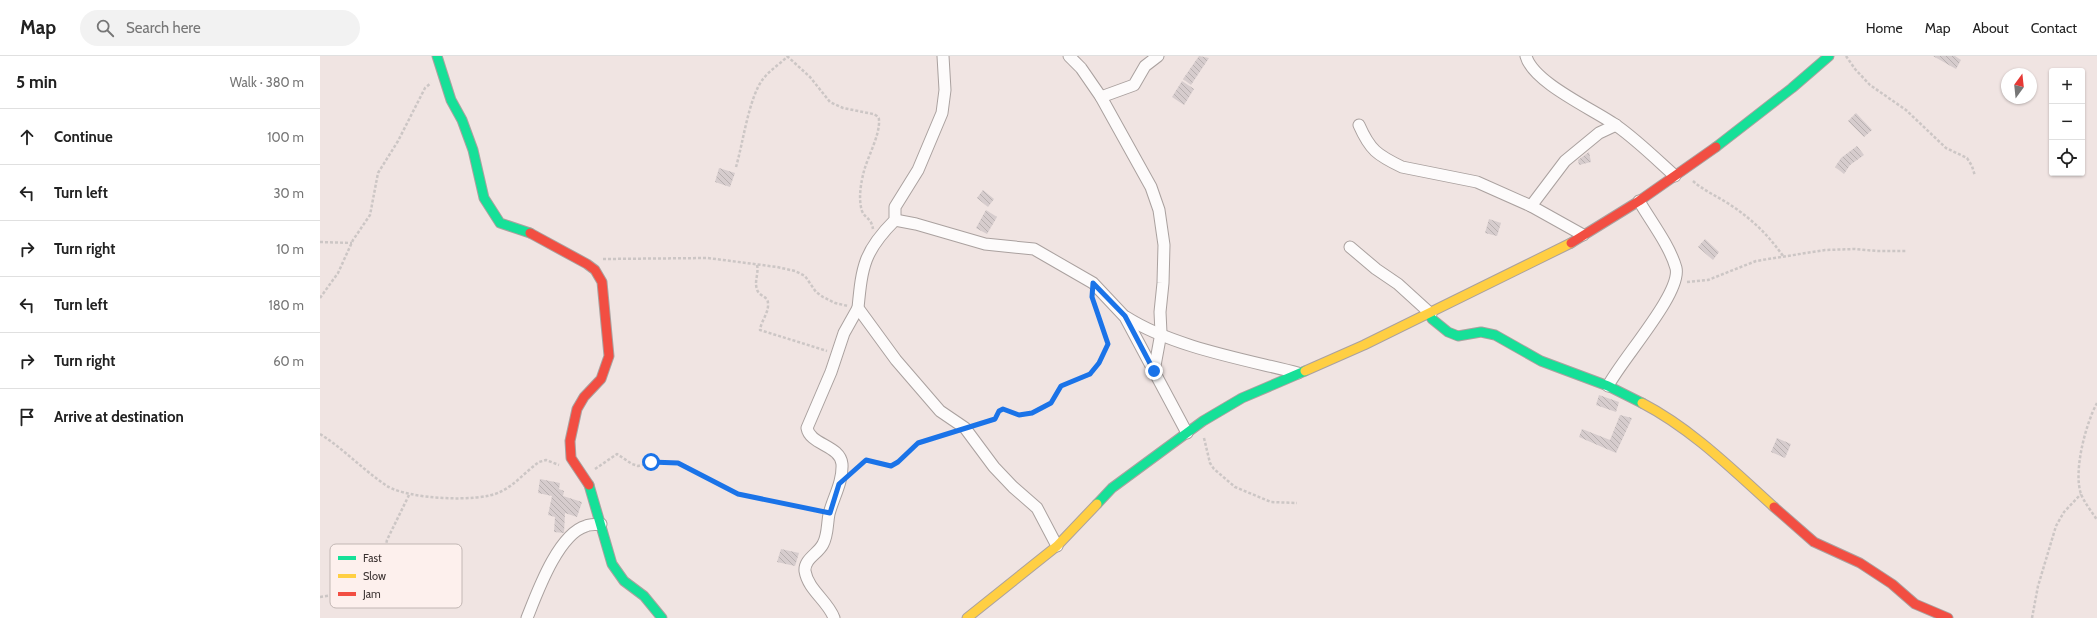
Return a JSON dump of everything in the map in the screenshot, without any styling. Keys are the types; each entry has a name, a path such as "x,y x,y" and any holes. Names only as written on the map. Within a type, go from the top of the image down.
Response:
{"street":[{"path":"437,56 451,100 462,120 473,150 484,198 496,219 500,223 536,235 587,264 595,270 602,282 610,356 601,379 584,397 577,409 572,432 571,458 587,482 596,515 601,524 606,546 617,572 647,599 662,618"},
{"path":"834,618 828,606 814,590 805,571 807,562 818,552 824,542 830,513 839,484 841,460 830,448 810,436 807,428 844,333 858,308 864,265 875,241 895,220 895,207 918,170 942,112 945,90 943,56"},
{"path":"1069,56 1081,68 1101,97 1150,187 1159,210 1164,245 1163,297 1160,312 1161,333 1154,371"},
{"path":"1101,97 1134,85 1145,66 1158,56"},
{"path":"1526,56 1533,69 1548,82 1616,125 1679,173"},
{"path":"967,618 1057,546 1112,488 1203,421 1242,398 1364,345 1562,249 1639,201 1679,173 1792,88 1828,56"},
{"path":"1359,125 1371,148 1390,161 1402,166 1477,182 1530,206 1583,235"},
{"path":"1530,206 1565,160 1599,134 1616,125"},
{"path":"1608,386 1662,306 1675,281 1676,267 1670,253 1639,201"},
{"path":"895,220 916,224 986,244 1034,249 1093,283 1125,316 1137,324 1186,343 1298,373"},
{"path":"1350,247 1376,269 1398,284 1430,314 1432,319 1448,332 1458,336 1481,332 1495,335 1541,362 1608,386 1667,416 1716,455 1814,542 1860,563 1892,584 1915,604 1926,610 1948,618"},
{"path":"858,308 896,360 940,411 965,428 994,467 1013,488 1037,508 1057,546"},
{"path":"1125,316 1187,434"},
{"path":"527,618 540,583 568,538 585,526 601,524"}],"path":[{"path":"736,167 755,95 762,81 769,72 788,56 810,77 830,102 836,106 873,114 878,117 879,120 876,137 864,170 861,196 862,212 871,220 875,241"},
{"path":"1846,56 1855,69 1870,85 1906,110 1946,148 1967,158 1972,166 1975,176"},
{"path":"320,298 338,273 352,243 370,214 375,183 384,162 398,141 425,88 441,72"},
{"path":"1679,173 1704,190 1732,206 1760,228 1770,238 1783,256"},
{"path":"320,242 352,243"},
{"path":"1675,281 1708,280 1727,274 1756,261 1824,250 1855,249 1907,251"},
{"path":"587,264 605,259 635,260 708,258 757,264 796,271 805,276 816,292 823,298 835,303 858,308"},
{"path":"757,264 759,271 756,288 758,292 767,299 768,304 760,330 837,354"},
{"path":"839,484 866,460 891,466 898,462 918,443 973,424 995,419 999,411 1003,409 1019,415 1032,413 1051,403 1061,386 1086,378 1094,372 1108,344 1092,297 1093,283"},
{"path":"2097,403 2087,424 2080,461 2081,494 2097,520"},
{"path":"1203,421 1205,445 1214,469 1235,487 1271,502 1297,503"},
{"path":"320,434 348,453 388,487 409,495 469,499 489,496 501,492 542,460 560,466"},
{"path":"587,482 585,477 617,454 632,464 638,466 659,461 678,463 738,494 830,513"},
{"path":"2032,618 2038,586 2056,526 2064,512 2081,494"},
{"path":"387,544 391,530 409,495"},
{"path":"320,597 330,596"}],"building":[{"path":"1199,56 1209,58 1191,85 1183,79"},
{"path":"1933,56 1955,56 1961,60 1956,69"},
{"path":"1182,81 1194,89 1184,105 1172,97"},
{"path":"1856,113 1872,130 1864,137 1848,121"},
{"path":"1857,146 1864,155 1850,165 1844,174 1835,167 1841,158"},
{"path":"1589,152 1591,162 1579,165 1578,160"},
{"path":"719,168 735,173 730,187 715,182"},
{"path":"983,190 994,199 988,207 977,198"},
{"path":"986,210 997,217 987,234 976,228"},
{"path":"1489,219 1501,223 1497,236 1485,233"},
{"path":"1705,239 1719,252 1713,260 1698,247"},
{"path":"1599,395 1619,402 1616,412 1596,405"},
{"path":"1620,415 1632,418 1616,453 1579,437 1582,429 1610,440"},
{"path":"1777,438 1791,444 1785,458 1771,452"},
{"path":"540,479 560,483 559,489 564,491 563,496 582,502 577,517 565,513 564,533 554,532 555,517 548,515 552,496 538,493"},
{"path":"781,549 799,553 795,566 777,562"}],"traffic: fast":[{"path":"437,56 451,100 462,120 473,150 484,198 500,223 530,233"},
{"path":"1716,147 1792,88 1829,56"},
{"path":"1429,314 1432,319 1448,332 1458,336 1481,332 1495,335 1541,361 1608,386 1642,403"},
{"path":"1097,504 1112,488 1203,421 1242,398 1305,371"},
{"path":"589,485 612,564 624,581 644,596 662,618"}],"traffic: slow":[{"path":"1305,371 1364,345 1571,243"},
{"path":"1642,403 1660,413 1695,438 1774,507"},
{"path":"967,618 1057,546 1097,504"}],"traffic: jam":[{"path":"1571,243 1639,201 1716,147"},
{"path":"530,233 587,264 595,270 602,282 609,356 601,379 584,397 577,409 570,441 571,458 589,485"},
{"path":"1774,507 1814,542 1860,563 1892,584 1915,604 1948,618"}],"route":[{"path":"651,462 659,461 678,463 738,494 765,498 830,513 839,484 862,462 871,460 885,466 891,466 898,462 918,443 973,424 995,419 1000,410 1005,409 1019,415 1032,413 1048,406 1053,400 1058,389 1064,384 1086,378 1094,372 1107,349 1108,339 1092,297 1093,283 1125,316 1154,371"}]}
